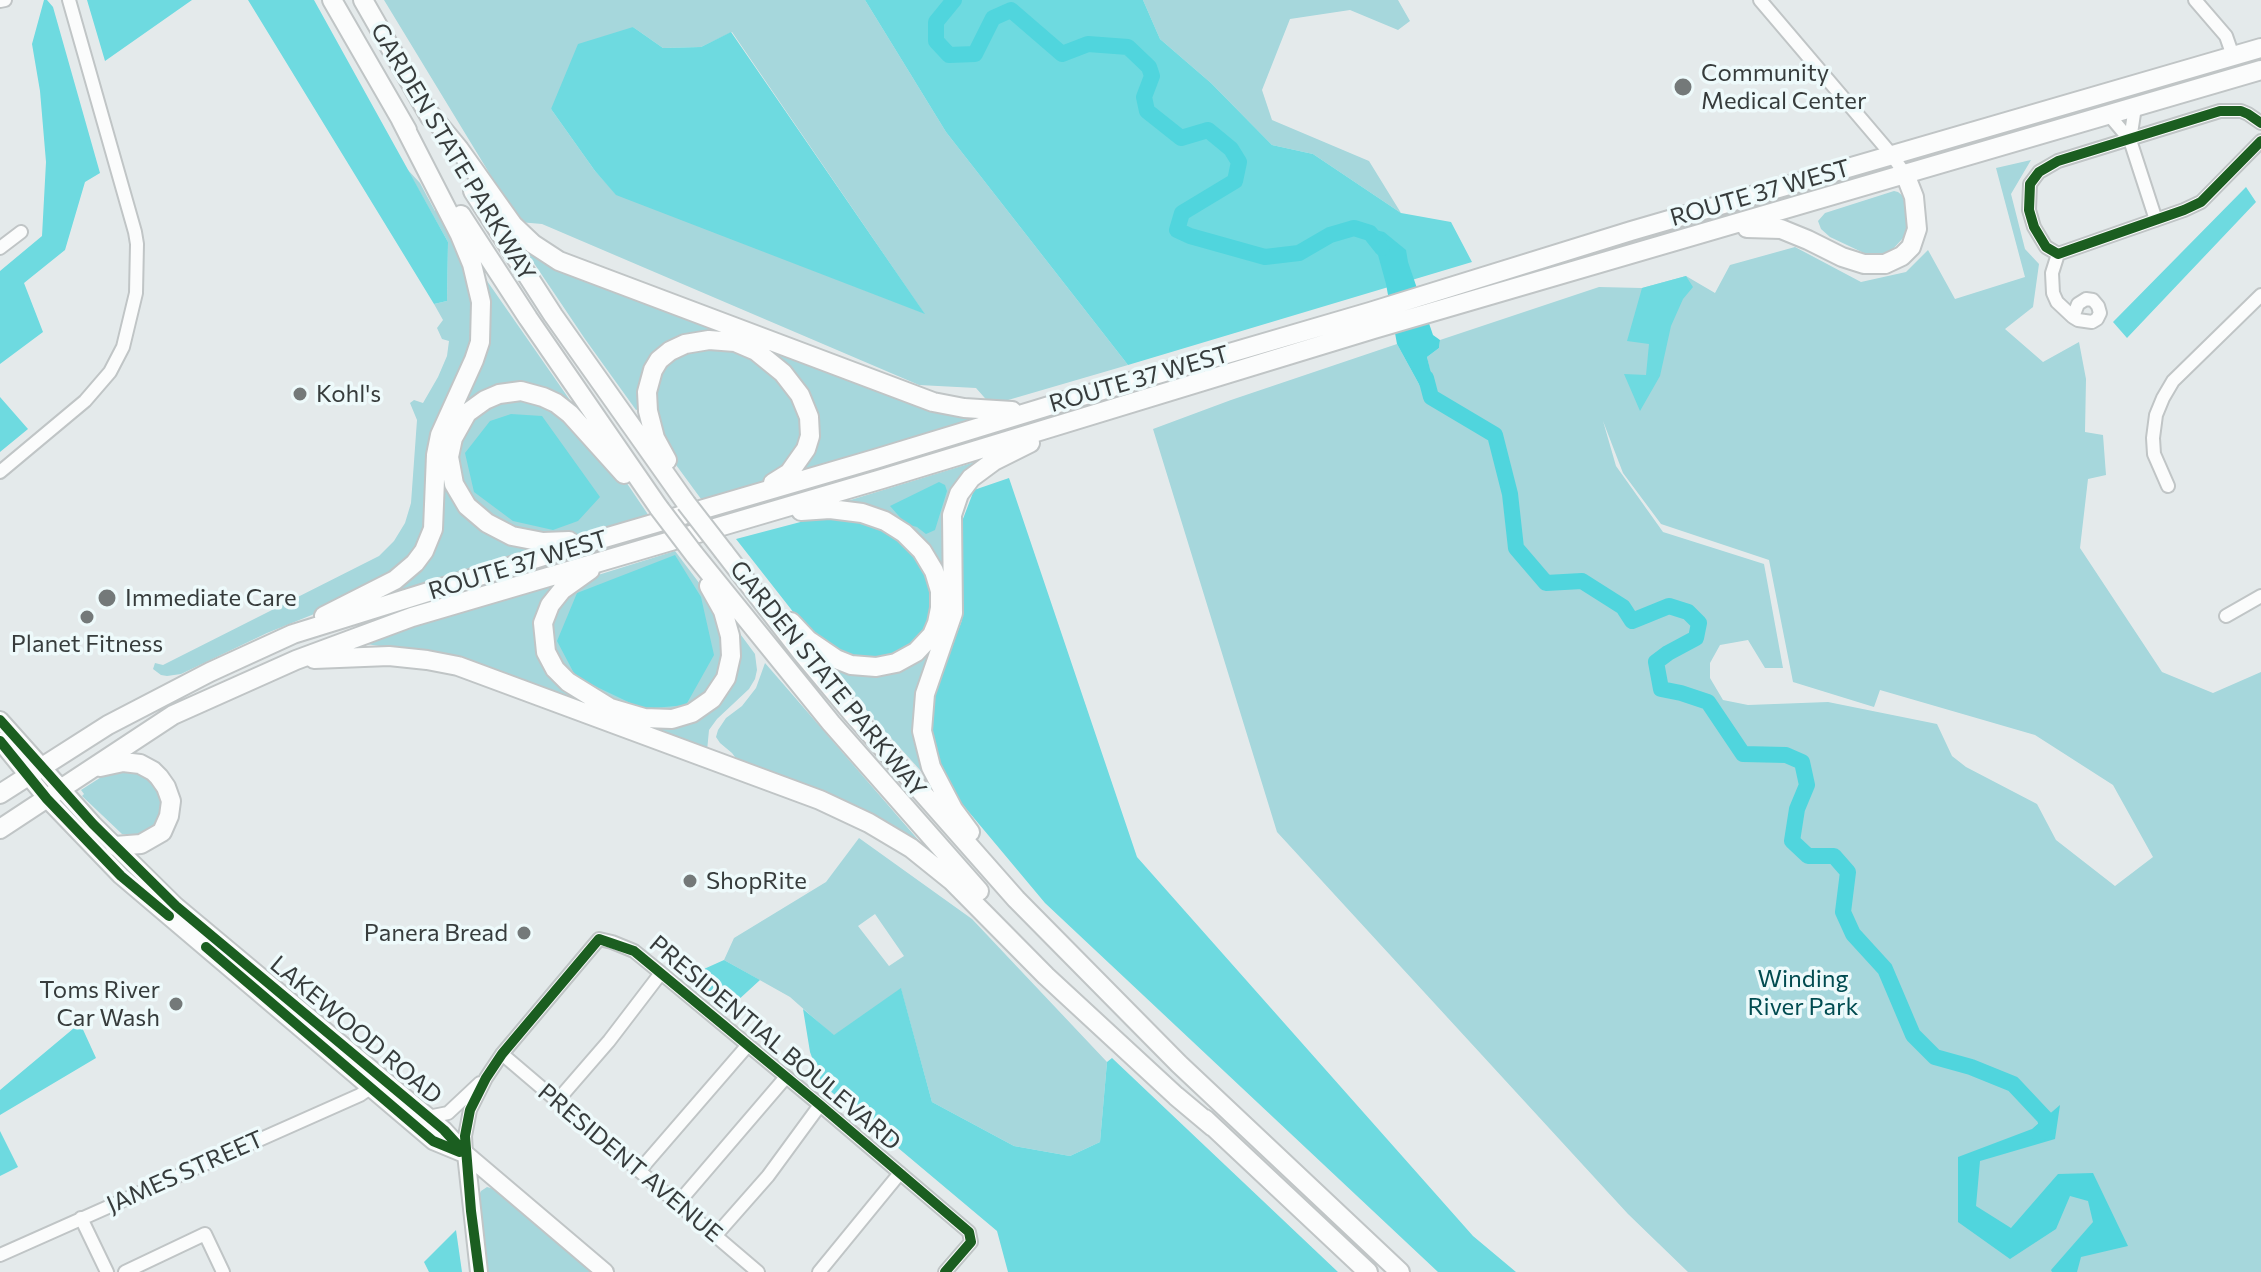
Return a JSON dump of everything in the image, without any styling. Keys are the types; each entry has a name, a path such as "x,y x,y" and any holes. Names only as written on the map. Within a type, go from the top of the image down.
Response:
{"highway":[{"name":"GARDEN STATE PARKWAY","path":"332,0 401,120 528,318 659,508 831,723 954,864 1116,1034 1368,1272"},
{"name":"GARDEN STATE PARKWAY","path":"363,0 459,169 553,315 686,503 802,653 1016,899 1179,1064 1400,1272"},
{"name":"ROUTE 37 WEST","path":"0,829 173,715 296,660 412,617 1069,421 1447,298 1631,231 2261,48"},
{"name":"ROUTE 37 WEST","path":"1447,298 1693,237 2261,70"},
{"path":"426,109 513,225 533,244 559,261 933,402 1004,411 1062,402"},
{"path":"293,634 385,586 410,568 424,551 434,521 438,441 480,342 481,302 472,264 401,120"},
{"path":"1693,237 1744,228 1781,229 1842,257 1864,264 1885,264 1902,256 1911,247 1917,229 1914,197 1905,174"},
{"name":"ROUTE 37 WEST","path":"0,794 108,725 240,657 293,634 1062,402 1372,321"},
{"path":"686,503 672,468 655,438 647,392 651,375 664,356 685,344 709,340 735,342 756,351 783,373 800,395 809,417 810,436 806,449 789,473 731,502"},
{"path":"608,538 551,542 531,540 499,530 475,514 456,489 449,464 453,438 467,413 485,400 506,392 529,393 548,399 570,414 659,508"},
{"path":"1069,421 987,465 968,481 957,498 951,527 953,613 925,694 922,731 931,767 961,820 1121,1007"},
{"path":"724,552 765,590 808,640 844,662 865,667 890,665 910,657 932,635 940,608 939,584 926,558 904,533 879,519 853,511 770,512"},
{"path":"607,559 562,590 550,605 543,623 546,652 561,676 597,701 631,715 665,719 686,716 705,706 722,686 730,662 731,646 725,620 694,554"},
{"path":"296,660 389,656 458,666 820,800 860,818 911,848 952,881 1046,976 1213,1127"},
{"path":"90,769 123,762 140,764 153,771 166,787 171,801 162,832 141,844 115,846"}],"main road":[{"path":"0,720 34,772"},
{"path":"1,742 54,794"},
{"name":"LAKEWOOD ROAD","path":"54,794 115,846 176,906 444,1130 466,1154 605,1272"},
{"name":"LAKEWOOD ROAD","path":"54,794 121,876 433,1141 466,1154"},
{"path":"466,1154 479,1272"}],"street":[{"path":"0,472 85,401 110,372 123,347 136,293 135,232 69,0"},
{"path":"1760,0 1905,174"},
{"path":"2195,0 2226,36 2233,56"},
{"path":"2130,140 2135,107"},
{"path":"2261,123 2241,111 2220,111 2058,161 2039,172 2028,189 2034,227 2046,247 2058,254 2156,220 2201,202 2261,141"},
{"path":"2109,115 2130,140 2156,220"},
{"path":"0,248 21,232"},
{"path":"2058,254 2052,273 2053,293 2057,302 2073,317"},
{"path":"2168,486 2154,454 2153,438 2156,415 2163,398 2173,381 2259,301"},
{"path":"2226,616 2261,596"},
{"name":"PRESIDENTIAL BOULEVARD","path":"466,1154 465,1136 470,1110 486,1078 502,1054 599,939 634,951 970,1234 971,1242 945,1272"},
{"path":"557,1101 609,1041 661,973"},
{"path":"639,1171 748,1045"},
{"name":"PRESIDENT AVENUE","path":"502,1054 758,1272"},
{"path":"678,1203 786,1077"},
{"name":"PRESIDENTIAL BOULEVARD","path":"428,1117 448,1113 486,1078"},
{"name":"JAMES STREET","path":"0,1255 370,1088"},
{"path":"716,1235 768,1176 820,1105"},
{"path":"819,1272 900,1173"},
{"path":"81,1218 107,1272"},
{"path":"125,1272 205,1234 223,1272"}],"green space":[{"path":"384,0 865,0 946,132 1128,365 991,405 976,388 919,385 542,224 519,222","holes":["633,27 663,48 701,47 732,32 924,313 616,194 595,171 551,109"]},
{"path":"1143,0 1398,0 1410,21 1398,30 1350,10 1290,19 1262,90 1272,120 1369,161 1401,213 1313,154 1272,145 1211,83 1160,39"},
{"name":"Winding River Park","path":"2031,160 2011,194 2025,249 2039,264 2033,307 2005,329 2043,362 2079,342 2086,379 2085,432 2103,435 2106,475 2088,479 2080,548 2162,672 2213,693 2261,672 2261,1272 1688,1272 1628,1214 1277,832 1153,429 1397,344 1426,397 1436,397 1427,357 1439,348 1440,340 1599,287 1642,288 1686,276 1715,293 1730,265 1795,247 1861,282 1906,272 1928,250 1955,299 2025,277 1996,168","holes":["1603,421 1623,473 1661,524 1769,560 1793,682 1874,707 1880,690 2035,735 2113,785 2153,857 2115,886 2056,840 2037,804 1966,767 1952,756 1937,724 1828,702 1748,705 1723,700 1710,678 1710,663 1720,645 1748,640 1765,668 1783,668 1764,564 1663,532 1616,466"]},
{"path":"407,169 420,183 435,211 437,200 453,229 478,313 429,525 409,562 339,604 267,633 181,674 161,675 153,669 155,663 163,665 379,556 394,541 405,523 411,503 417,420 410,403 414,400 423,403 447,356 449,341 442,339 437,328 443,320 434,304 447,301 448,242"},
{"path":"1894,191 1903,196 1908,223 1903,238 1893,249 1866,254 1830,237 1821,229 1818,221 1825,213"},
{"path":"515,235 945,412 975,419 793,476 814,439 767,352 679,340 636,410"},
{"path":"485,278 581,416 526,387 455,422 457,500 541,549 370,600 416,569 441,451 480,363"},
{"path":"708,346 746,353 789,387 804,424 793,463 763,484 704,503 668,454 652,397 659,374 673,357"},
{"path":"515,397 553,409 624,479 649,516 594,533 566,536 517,532 475,506 454,466 466,424 480,409"},
{"path":"988,458 966,477 949,591 921,692 929,780 826,661 844,502"},
{"path":"675,551 709,596 725,639 720,680 689,709 645,712 592,691 559,664 549,628 554,609 582,580"},
{"path":"561,583 538,639 600,708 705,713 738,631 755,654 755,679 709,730 707,751 407,650 366,644 399,631"},
{"path":"765,663 927,850 740,764 720,743 716,737 718,730 756,688"},
{"path":"119,769 147,773 166,801 155,831 134,836 122,834 82,796 81,790"},
{"path":"859,838 972,919 1107,1062 1100,1142 1070,1156 1014,1146 932,1102 901,989 834,1036 790,997 724,960 734,938 826,882","holes":["875,914 904,956 889,966 858,926"]},
{"path":"487,1187 494,1189 594,1272 488,1272 478,1197"}],"shaded area":[{"path":"44,0 53,7 100,173 85,182 65,250 24,283 43,332 0,364 0,271 42,236 46,162 40,91 32,44"},
{"path":"87,0 192,0 105,61"},
{"path":"248,0 314,0 448,242 447,301 434,304"},
{"path":"865,0 1143,0 1160,39 1211,83 1272,145 1313,154 1401,213 1451,222 1472,262 1128,365 946,132"},
{"path":"633,27 663,48 701,47 731,32 925,314 616,195 551,109 578,44"},
{"path":"2246,187 2256,202 2127,338 2113,322"},
{"path":"1371,229 1384,232 1406,250 1433,335 1440,340 1439,348 1427,357 1437,397 1426,397 1397,344 1378,255 1367,240"},
{"path":"1686,276 1693,287 1683,299 1671,326 1660,376 1640,411 1624,374 1646,375 1649,344 1627,341 1642,288"},
{"path":"0,397 28,429 0,452"},
{"path":"511,414 542,416 600,497 578,521 553,530 513,521 474,492 465,453 490,421"},
{"path":"1009,478 1137,857 1473,1236 1516,1272 1438,1272 1045,903 958,799 934,753 931,703 962,620 961,524 974,490"},
{"path":"939,482 945,485 947,491 935,530 926,534 906,524 890,506"},
{"path":"827,515 882,526 905,543 927,569 934,595 930,623 916,644 897,657 874,661 846,655 820,641 736,539"},
{"path":"675,555 701,597 714,655 686,705 643,709 576,677 557,641 577,593"},
{"path":"724,960 760,980 723,1014 695,973"},
{"path":"901,988 932,1102 1014,1146 1070,1156 1100,1142 1107,1062 1112,1058 1338,1272 1008,1272 997,1231 822,1084 810,1052 803,1009 834,1035"},
{"path":"80,1023 96,1058 0,1115 0,1090"},
{"path":"2060,1105 2055,1139 1980,1161 1976,1206 2011,1228 2058,1174 2093,1173 2128,1246 2081,1257 2077,1272 2051,1270 2093,1222 2088,1201 2070,1196 2056,1229 2010,1259 1958,1222 1958,1157 2032,1129"},
{"path":"0,1131 18,1167 0,1176"},
{"path":"456,1230 462,1272 429,1272 424,1262"}],"waterway":[{"path":"954,0 936,22 936,41 949,55 975,54 993,18 1011,10 1062,54 1088,44 1128,47 1149,67 1152,76 1144,97 1147,111 1181,138 1208,130 1231,149 1239,162 1235,181 1182,213 1177,230 1265,257 1299,253 1330,235 1354,228 1370,233 1382,248"},
{"path":"1426,378 1431,397 1495,435 1510,494 1516,548 1546,583 1582,581 1623,607 1632,621 1669,606 1688,612 1699,623 1696,638 1656,662 1661,689 1708,702 1743,754 1786,755 1802,762 1807,785 1797,809 1792,841 1808,856 1834,856 1848,872 1843,912 1853,934 1885,969 1913,1035 1935,1057 2013,1084 2045,1118 2047,1127 2039,1134"}],"cycle path":[{"path":"2261,123 2241,111 2220,111 2058,161 2039,172 2030,184 2029,210 2034,227 2046,247 2058,254 2184,210 2201,202 2261,141"},
{"path":"0,720 93,824 176,906 444,1130 466,1154"},
{"path":"0,741 47,799 121,876 169,916"},
{"path":"479,1272 465,1136 470,1110 502,1054 599,939 634,951 969,1232 971,1242 945,1272"},
{"path":"206,947 433,1141 460,1152"}],"place":[{"name":"Community Medical Center","path":"1683,87"},
{"name":"Kohl's","path":"300,394"},
{"name":"Immediate Care","path":"107,598"},
{"name":"Planet Fitness","path":"87,617"},
{"name":"ShopRite","path":"690,881"},
{"name":"Panera Bread","path":"524,933"},
{"name":"Toms River Car Wash","path":"176,1004"}]}
